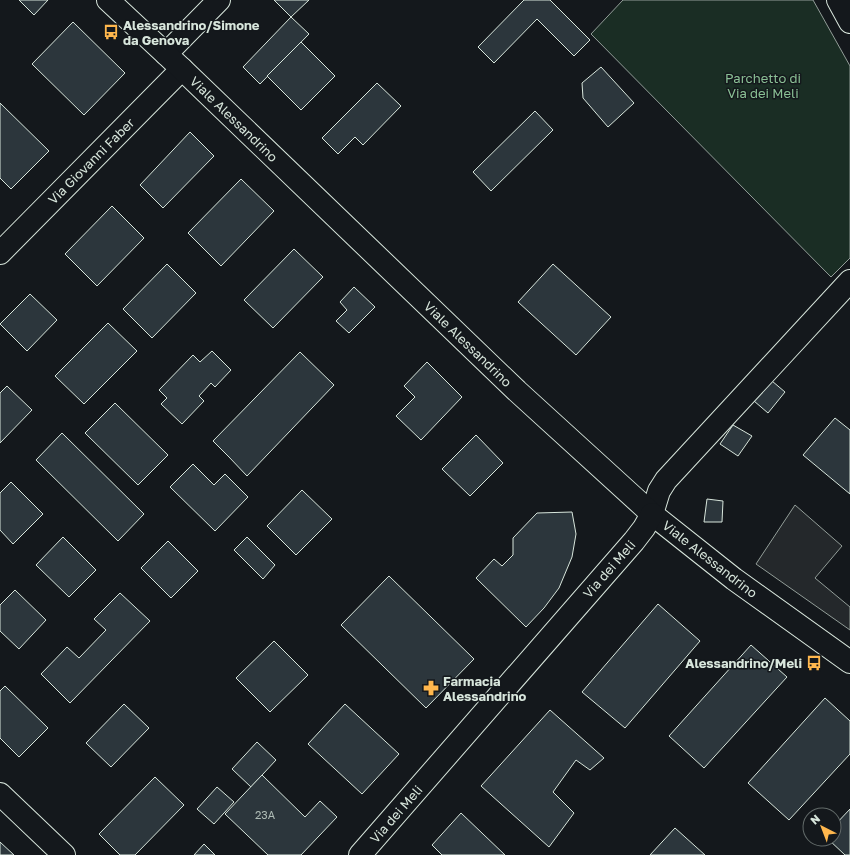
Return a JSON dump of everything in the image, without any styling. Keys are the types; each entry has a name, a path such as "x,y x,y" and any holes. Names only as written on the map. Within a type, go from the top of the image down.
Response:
{"street":[{"name":"Viale Alessandrino","path":"108,0 182,69 517,391 652,514 734,579 850,662"},
{"path":"166,54 219,0"},
{"path":"838,0 850,22"},
{"name":"Via Giovanni Faber","path":"0,253 182,69"},
{"name":"Via dei Meli","path":"360,855 634,541 652,514 659,490 666,480 850,281"},
{"path":"0,794 64,855"}],"green space":[{"name":"Parchetto di Via dei Meli","path":"623,0 813,0 850,66 850,258 831,277 591,34"}],"shaded area":[{"path":"795,505 842,546 815,578 850,607 850,630 756,564"}],"building":[{"path":"19,0 48,0 34,15"},
{"path":"274,0 309,0 291,17"},
{"path":"524,0 550,0 590,40 574,56 537,19 494,63 478,47"},
{"path":"291,17 309,34 260,84 243,67"},
{"path":"73,22 125,73 84,115 32,64"},
{"path":"301,42 335,76 301,110 267,76"},
{"path":"601,67 634,103 608,127 583,98 582,83"},
{"path":"377,83 401,106 363,145 355,137 338,154 322,138"},
{"path":"0,103 49,151 11,189 0,178"},
{"path":"535,111 553,130 491,191 473,172"},
{"path":"190,132 214,156 163,208 140,185"},
{"path":"241,179 274,211 221,266 188,233"},
{"path":"112,206 144,238 97,286 65,254"},
{"path":"294,249 323,277 273,328 244,300"},
{"path":"167,264 196,293 152,338 123,309"},
{"path":"553,264 611,317 576,355 518,302"},
{"path":"354,287 375,307 349,333 336,321 347,310 340,302"},
{"path":"30,294 57,320 27,351 0,324"},
{"path":"108,323 137,351 84,404 55,376"},
{"path":"212,351 231,370 215,387 211,383 199,396 204,401 182,424 161,404 167,398 159,390 193,355 200,362"},
{"path":"300,352 334,385 247,476 213,441"},
{"path":"427,362 462,397 421,440 396,416 415,397 404,386"},
{"path":"772,381 785,392 768,413 754,401"},
{"path":"7,386 32,410 0,443 0,393"},
{"path":"115,403 168,455 138,485 85,433"},
{"path":"835,418 850,430 850,494 803,455"},
{"path":"733,425 752,436 738,456 720,444"},
{"path":"62,433 144,514 118,541 36,460"},
{"path":"476,435 503,463 470,496 442,469"},
{"path":"193,464 214,485 225,474 248,497 215,531 170,487"},
{"path":"11,482 43,514 13,544 0,530 0,493"},
{"path":"302,490 332,519 296,555 267,526"},
{"path":"707,499 723,501 722,522 704,522"},
{"path":"572,512 576,534 572,557 559,588 544,608 526,627 476,578 494,559 502,566 513,555 513,538 537,513"},
{"path":"63,537 96,570 69,597 36,565"},
{"path":"247,537 275,565 263,579 234,550"},
{"path":"168,541 198,571 171,598 141,568"},
{"path":"389,576 474,659 426,708 341,625"},
{"path":"15,590 46,620 19,649 0,631 0,605"},
{"path":"120,593 150,621 70,703 41,674 67,647 79,658 106,630 94,619"},
{"path":"658,604 700,641 625,728 582,692"},
{"path":"274,641 308,675 270,712 236,678"},
{"path":"751,645 787,677 704,768 669,736"},
{"path":"5,686 48,728 19,757 0,738 0,691"},
{"path":"825,698 850,721 850,754 789,820 748,783"},
{"path":"124,704 149,728 111,767 86,743"},
{"path":"345,704 399,754 362,794 308,744"},
{"path":"550,710 604,758 590,770 576,760 553,792 574,813 549,847 481,786"},
{"path":"257,742 276,760 251,787 232,769"},
{"path":"262,775 305,817 320,801 337,817 301,855 268,855 225,814"},
{"path":"155,777 184,805 135,855 120,855 99,834"},
{"path":"217,787 234,802 214,824 197,809"},
{"path":"850,809 850,855 845,855 836,847 842,847 842,818"},
{"path":"461,813 505,855 442,855 432,845"},
{"path":"675,828 705,855 650,855"},
{"path":"0,842 14,855 0,855"},
{"path":"204,844 215,855 194,855"}],"place":[{"name":"Alessandrino/Simone da Genova","path":"111,32"},
{"name":"Alessandrino/Meli","path":"814,663"},
{"name":"Farmacia Alessandrino","path":"431,688"}]}
